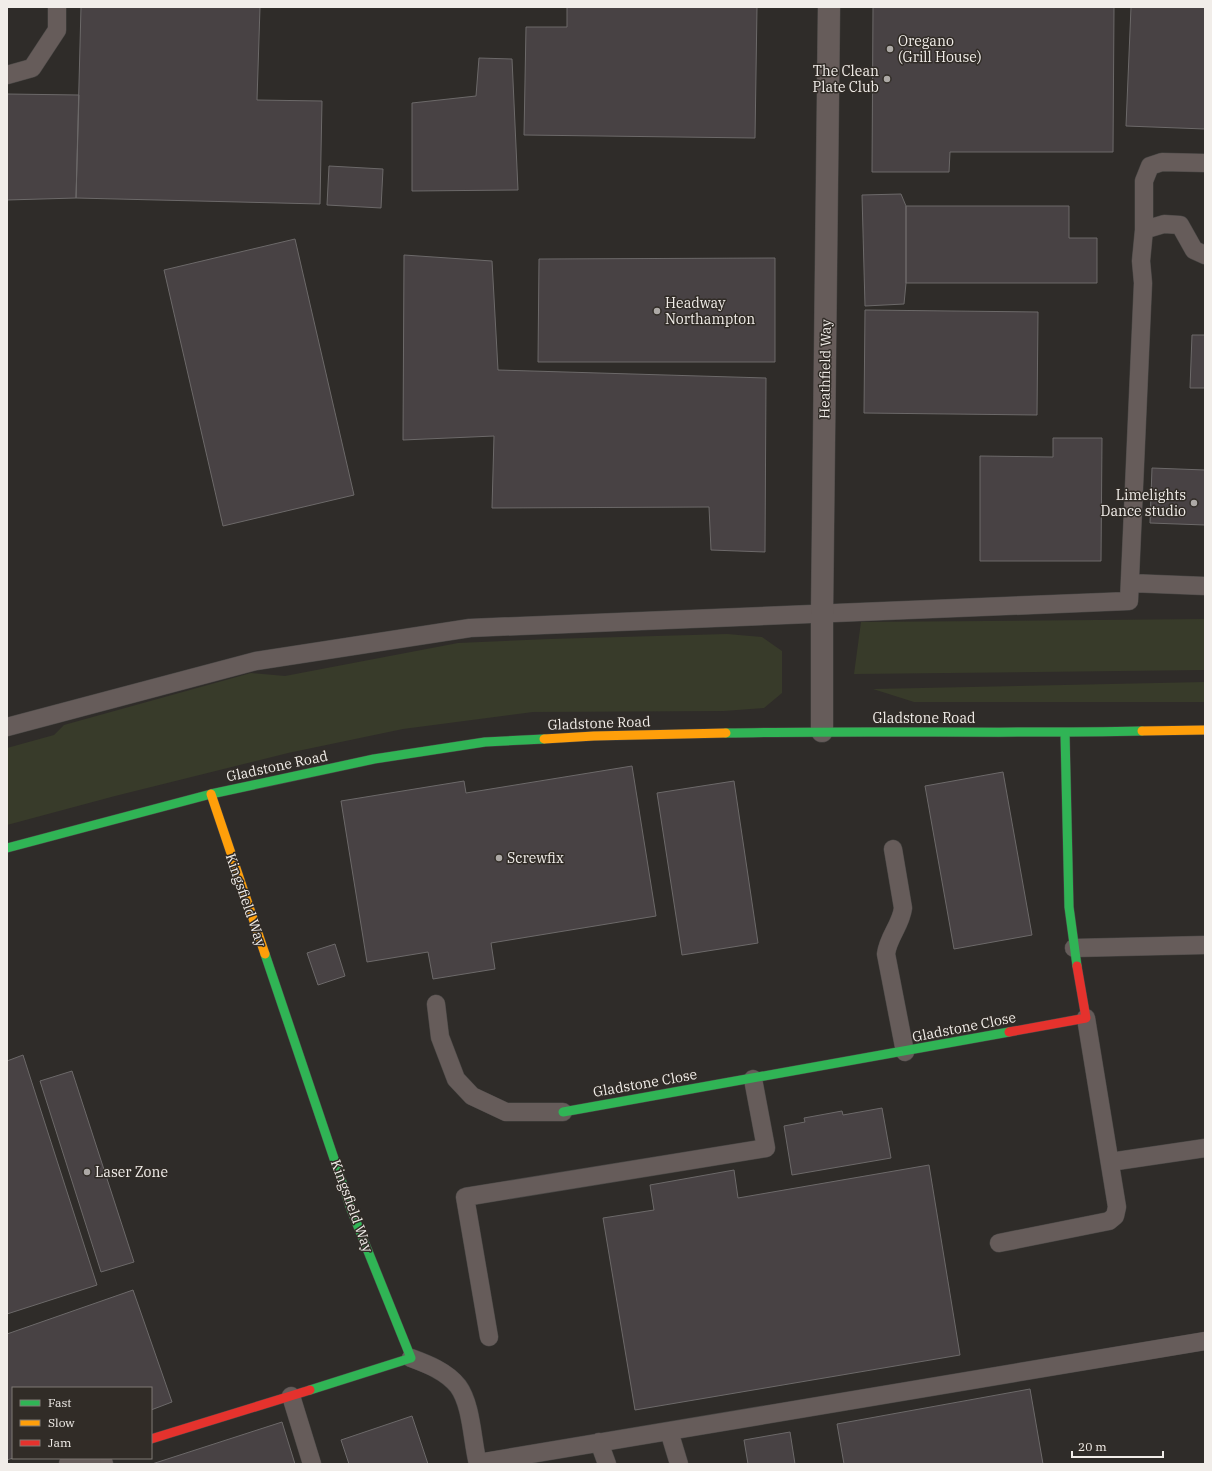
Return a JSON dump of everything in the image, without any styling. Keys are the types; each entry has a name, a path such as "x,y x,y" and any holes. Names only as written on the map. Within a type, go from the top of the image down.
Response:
{"street":[{"name":"Heathfield Way","path":"822,731 829,7"},
{"name":"Gladstone Road","path":"7,848 211,794 374,759 486,742 594,736 822,731 1065,733 1205,730"},
{"path":"1065,733 1069,907 1074,948 1086,1018"},
{"name":"Kingsfield Way","path":"211,794 351,1209 411,1358"},
{"name":"Gladstone Close","path":"563,1112 905,1052 1086,1018"},
{"path":"152,1439 411,1358"},
{"path":"70,1464 87,1459"}],"lane":[{"path":"7,74 32,68 57,30 57,7"},
{"path":"7,728 256,661 470,628 1129,601 1143,283 1141,261 1144,230 1144,181 1150,166 1162,162 1205,163"},
{"path":"1144,230 1164,224 1180,225 1194,250 1205,255"},
{"path":"1130,583 1205,586"},
{"path":"893,849 903,908 902,916 887,947 886,954 905,1052"},
{"path":"1074,948 1205,945"},
{"path":"436,1004 442,1044 456,1079 472,1096 506,1112 563,1112"},
{"path":"999,1244 1109,1221 1115,1216 1117,1207 1086,1018"},
{"path":"489,1336 465,1197 766,1148 753,1079"},
{"path":"1110,1162 1205,1148"},
{"path":"411,1358 430,1365 444,1373 458,1387 467,1408 478,1463 542,1458 600,1442 1205,1342"},
{"path":"291,1396 312,1464"},
{"path":"669,1431 679,1464"},
{"path":"600,1442 607,1464"}],"green space":[{"path":"1205,619 1205,670 854,674 861,622"},
{"path":"727,634 762,637 782,651 782,693 764,708 724,711 533,712 403,729 288,753 115,796 7,825 7,748 54,735 64,725 251,673 285,676 458,643"},
{"path":"1205,682 1205,702 914,702 873,689"}],"building":[{"path":"81,7 260,7 257,100 322,101 320,204 76,198"},
{"path":"567,7 757,7 755,138 524,135 526,27 567,27"},
{"path":"873,7 1114,7 1113,152 950,152 949,172 872,172"},
{"path":"1131,7 1205,7 1205,129 1126,126"},
{"path":"479,58 512,59 518,190 412,191 412,103 476,96"},
{"path":"7,94 79,95 76,198 7,200"},
{"path":"329,166 383,169 381,208 327,205"},
{"path":"901,194 906,206 906,283 904,304 865,306 862,195"},
{"path":"906,206 1069,206 1069,238 1097,238 1097,283 906,283"},
{"path":"295,239 354,495 223,526 164,270"},
{"path":"404,255 492,261 498,370 766,378 765,552 711,550 709,507 492,508 494,436 403,440"},
{"name":"Headway Northampton","path":"775,258 775,362 538,362 539,259"},
{"path":"865,310 1038,312 1037,415 864,413"},
{"path":"1192,335 1205,335 1205,388 1190,388"},
{"path":"1053,438 1102,438 1101,561 980,561 980,456 1053,457"},
{"path":"1152,468 1205,470 1205,525 1150,523"},
{"name":"Screwfix","path":"632,766 656,916 491,943 495,969 433,979 428,952 367,962 341,801 464,781 466,793"},
{"path":"1003,772 1032,935 954,949 925,786"},
{"path":"734,781 758,943 682,955 657,793"},
{"path":"335,944 345,976 318,985 307,953"},
{"path":"23,1055 97,1285 7,1314 7,1061"},
{"name":"Laser Zone","path":"72,1071 134,1262 101,1272 40,1081"},
{"path":"882,1108 891,1158 792,1175 784,1126 805,1122 804,1118 842,1111 843,1115"},
{"path":"929,1165 960,1355 635,1410 603,1218 654,1210 650,1185 734,1170 738,1198"},
{"path":"133,1290 172,1402 152,1410 152,1387 12,1387 12,1458 7,1460 7,1334"},
{"path":"1030,1389 1043,1464 844,1464 837,1424"},
{"path":"412,1416 428,1464 349,1464 341,1440"},
{"path":"282,1422 295,1464 152,1464"},
{"path":"790,1432 795,1464 748,1464 744,1440"}],"traffic: fast":[{"path":"726,733 1142,731"},
{"path":"1065,733 1069,907 1077,966"},
{"path":"7,848 211,794 374,759 485,742 544,739"},
{"path":"265,954 351,1209 411,1358 310,1390"},
{"path":"563,1112 1009,1032"}],"traffic: slow":[{"path":"1142,731 1205,730"},
{"path":"544,739 594,736 726,733"},
{"path":"211,794 265,954"}],"traffic: jam":[{"path":"1009,1032 1086,1018 1077,966"},
{"path":"152,1439 310,1390"}],"place":[{"name":"Oregano (Grill House)","path":"890,49"},
{"name":"The Clean Plate Club","path":"887,79"},
{"name":"Headway Northampton","path":"657,311"},
{"name":"Limelights Dance studio","path":"1194,503"},
{"name":"Screwfix","path":"499,858"},
{"name":"Laser Zone","path":"87,1172"}]}
